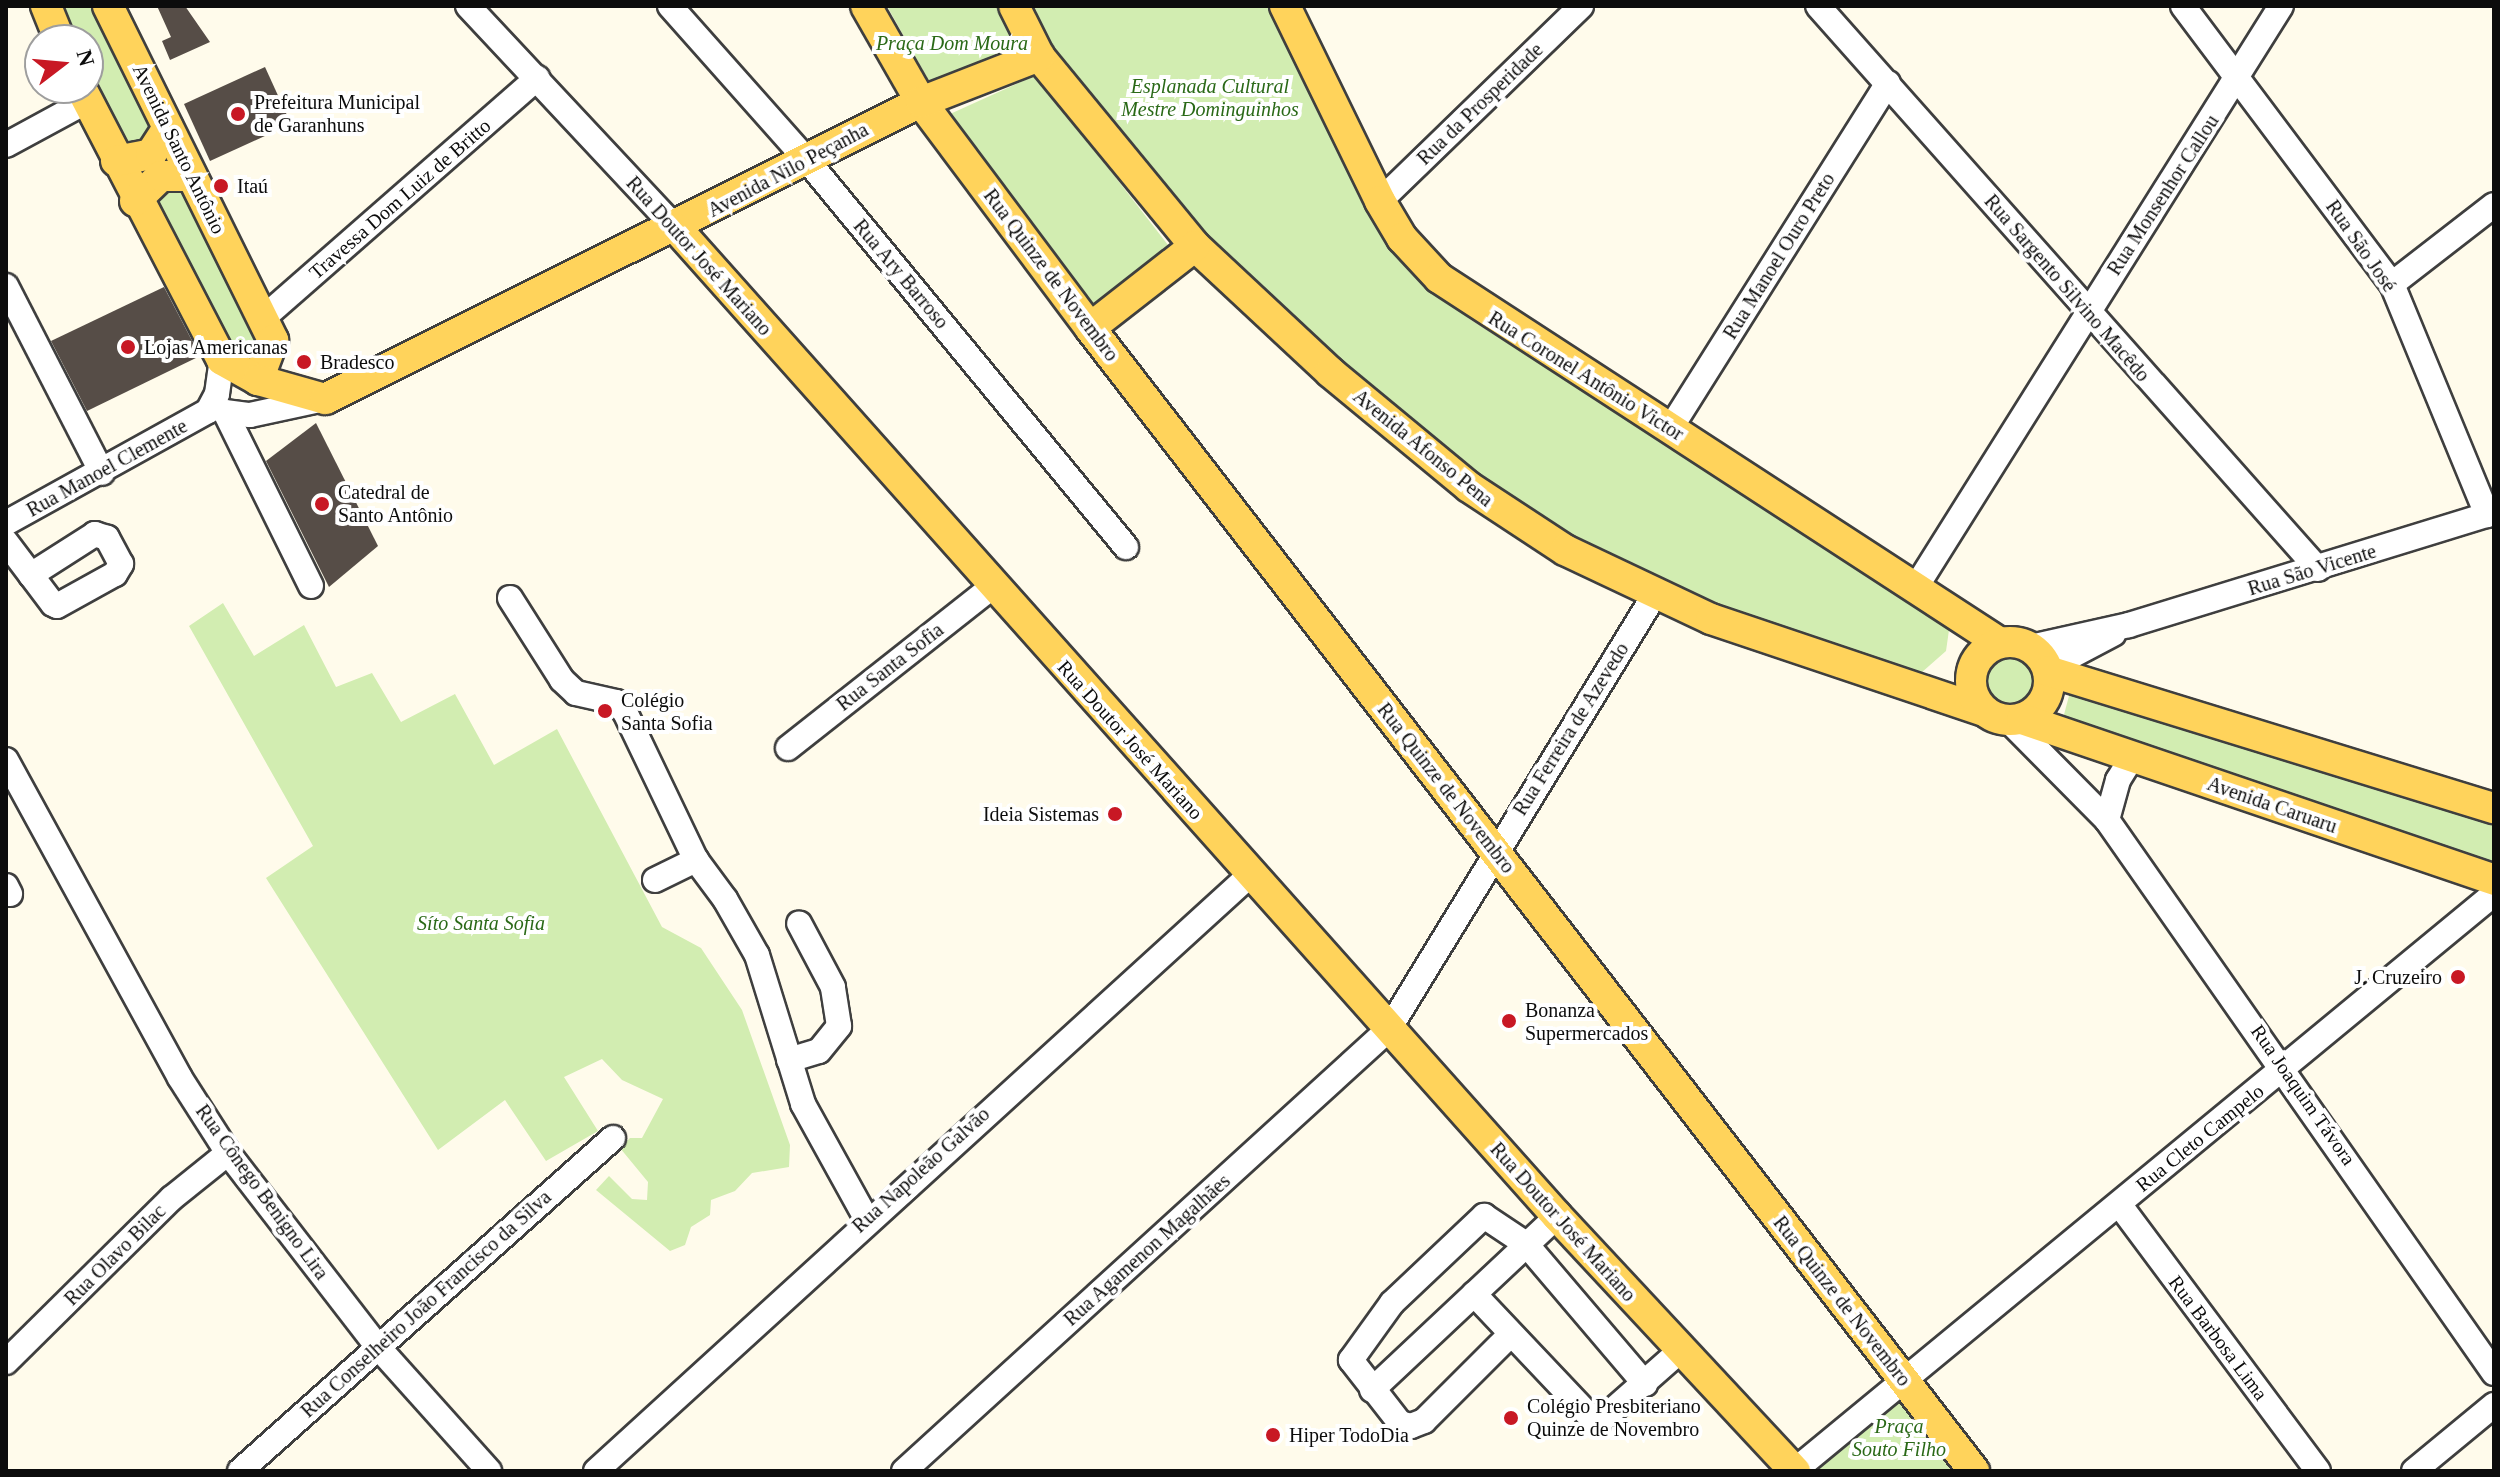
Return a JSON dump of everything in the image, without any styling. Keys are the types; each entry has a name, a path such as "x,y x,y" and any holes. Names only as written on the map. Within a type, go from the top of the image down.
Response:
{"main road":[{"name":"Avenida Santo Antônio","path":"108,6 274,348 258,380"},
{"name":"Rua Quinze de Novembro","path":"866,6 921,102 1090,328 1974,1471"},
{"name":"Avenida Afonso Pena","path":"1014,6 1039,56 1195,246 1330,372 1469,487 1523,526 1655,594 1800,652 2050,730"},
{"name":"Rua Coronel Antônio Victor","path":"1285,6 1380,201 1419,259 1460,295 2000,643"},
{"name":"Avenida Nilo Peçanha","path":"325,399 677,229 806,159 921,102 1039,56"},
{"path":"89,104 135,201 222,360 258,380 325,399"},
{"path":"116,161 151,154 168,128"},
{"path":"135,201 161,176 191,176"},
{"name":"Rua Doutor José Mariano","path":"677,229 1250,875 1557,1216 1794,1471"},
{"path":"1090,328 1195,246"},
{"path":"2042,663 2041,705 1995,714 1972,691 1973,666 2000,643 2042,663 2494,808"},
{"name":"Avenida Caruaru","path":"2050,730 2494,880"}],"street":[{"name":"Rua Doutor José Mariano","path":"468,6 677,229"},
{"name":"Rua Ary Barroso","path":"670,6 806,159 1126,547"},
{"name":"Rua da Prosperidade","path":"1380,201 1581,6"},
{"name":"Rua Sargento Silvino Macêdo","path":"1818,6 2318,569"},
{"name":"Rua São José","path":"2183,6 2392,284 2490,514"},
{"name":"Rua Monsenhor Callou","path":"1916,587 2087,311 2238,79 2281,6"},
{"name":"Travessa Dom Luiz de Britto","path":"262,319 537,78"},
{"name":"Rua Manoel Ouro Preto","path":"1670,429 1888,83"},
{"path":"6,145 69,104"},
{"path":"2392,284 2494,205"},
{"path":"6,286 102,473"},
{"path":"222,360 216,412 311,586"},
{"name":"Rua Manoel Clemente","path":"6,523 216,412 258,380"},
{"path":"216,412 250,415 325,399"},
{"name":"Rua São Vicente","path":"2042,663 2129,625 2490,514"},
{"path":"6,542 31,575"},
{"name":"Rua Santa Sofia","path":"788,748 993,586"},
{"name":"Rua Ferreira de Azevedo","path":"1389,1029 1495,851 1655,594"},
{"path":"510,598 562,680 576,693 616,702 625,712 696,860 757,955 803,1104 866,1218"},
{"name":"Rua Joaquim Távora","path":"1995,714 2107,820 2285,1069 2494,1373"},
{"path":"2107,820 2118,780 2132,758"},
{"name":"Rua Cônego Benigno Lira","path":"6,760 13,789 228,1153 377,1346 489,1471"},
{"path":"655,880 696,860"},
{"name":"Rua Napoleão Galvão","path":"596,1471 866,1218 1250,875"},
{"name":"Rua Cleto Campelo","path":"1794,1471 2494,894"},
{"path":"789,1060 819,1051 839,1026 833,987 799,923"},
{"name":"Rua Agamenon Magalhães","path":"904,1471 1389,1029"},
{"name":"Rua Conselheiro João Francisco da Silva","path":"240,1471 613,1138"},
{"name":"Rua Olavo Bilac","path":"6,1362 172,1198 228,1153"},
{"name":"Rua Barbosa Lima","path":"2119,1204 2318,1471"},
{"path":"1372,1390 1557,1216"},
{"path":"1509,1336 1424,1421 1411,1426 1400,1423 1353,1369 1355,1351 1392,1303 1475,1219 1494,1217 1526,1244 1645,1384"},
{"path":"1474,1294 1509,1336 1597,1424 1681,1350"},
{"path":"2414,1471 2494,1405"}],"green space":[{"path":"55,6 100,6 163,130 154,146 125,145 104,104 104,24 64,24"},
{"name":"Praça Dom Moura","path":"887,6 1001,6 1021,47 935,92"},
{"name":"Esplanada Cultural Mestre Dominguinhos","path":"1026,6 1277,6 1282,36 1366,211 1415,276 1471,320 1921,607 1949,630 1946,651 1921,673 1677,592 1538,521 1443,455 1265,306 1050,53"},
{"path":"1036,75 1175,254 1092,309 950,114"},
{"path":"178,177 270,346 258,371 230,358 150,197"},
{"name":"Síto Santa Sofia","path":"223,603 254,656 304,625 336,687 372,673 401,722 455,694 494,765 557,729 662,927 701,948 742,1010 790,1145 789,1167 752,1173 735,1191 711,1200 710,1215 691,1227 685,1245 670,1251 596,1190 609,1176 632,1199 647,1200 648,1182 620,1148 630,1138 642,1138 663,1099 622,1080 602,1059 564,1077 598,1131 546,1161 505,1100 438,1150 266,878 313,846 189,626"},
{"path":"2010,650 2033,659 2042,682 2033,705 2010,714 1987,705 1978,682 1987,659"},
{"path":"2073,681 2494,816 2494,876 2062,722"},
{"name":"Praça Souto Filho","path":"1903,1387 1968,1471 1812,1471"}],"building":[{"path":"157,6 185,6 210,42 170,60 162,41 171,37"},
{"name":"Prefeitura Municipal de Garanhuns","path":"265,67 291,124 210,161 184,104"},
{"name":"Lojas Americanas","path":"164,287 200,356 87,411 51,341"},
{"name":"Catedral de Santo Antônio","path":"316,423 378,546 329,587 266,461"}],"place":[{"name":"Prefeitura Municipal de Garanhuns","path":"238,114"},
{"name":"Itaú","path":"221,186"},
{"name":"Lojas Americanas","path":"128,347"},
{"name":"Bradesco","path":"304,362"},
{"name":"Catedral de Santo Antônio","path":"322,504"},
{"name":"Colégio Santa Sofia","path":"605,711"},
{"name":"Ideia Sistemas","path":"1115,814"},
{"name":"J. Cruzeiro","path":"2458,977"},
{"name":"Bonanza Supermercados","path":"1509,1021"},
{"name":"Colégio Presbiteriano Quinze de Novembro","path":"1511,1418"},
{"name":"Hiper TodoDia","path":"1273,1435"}]}
